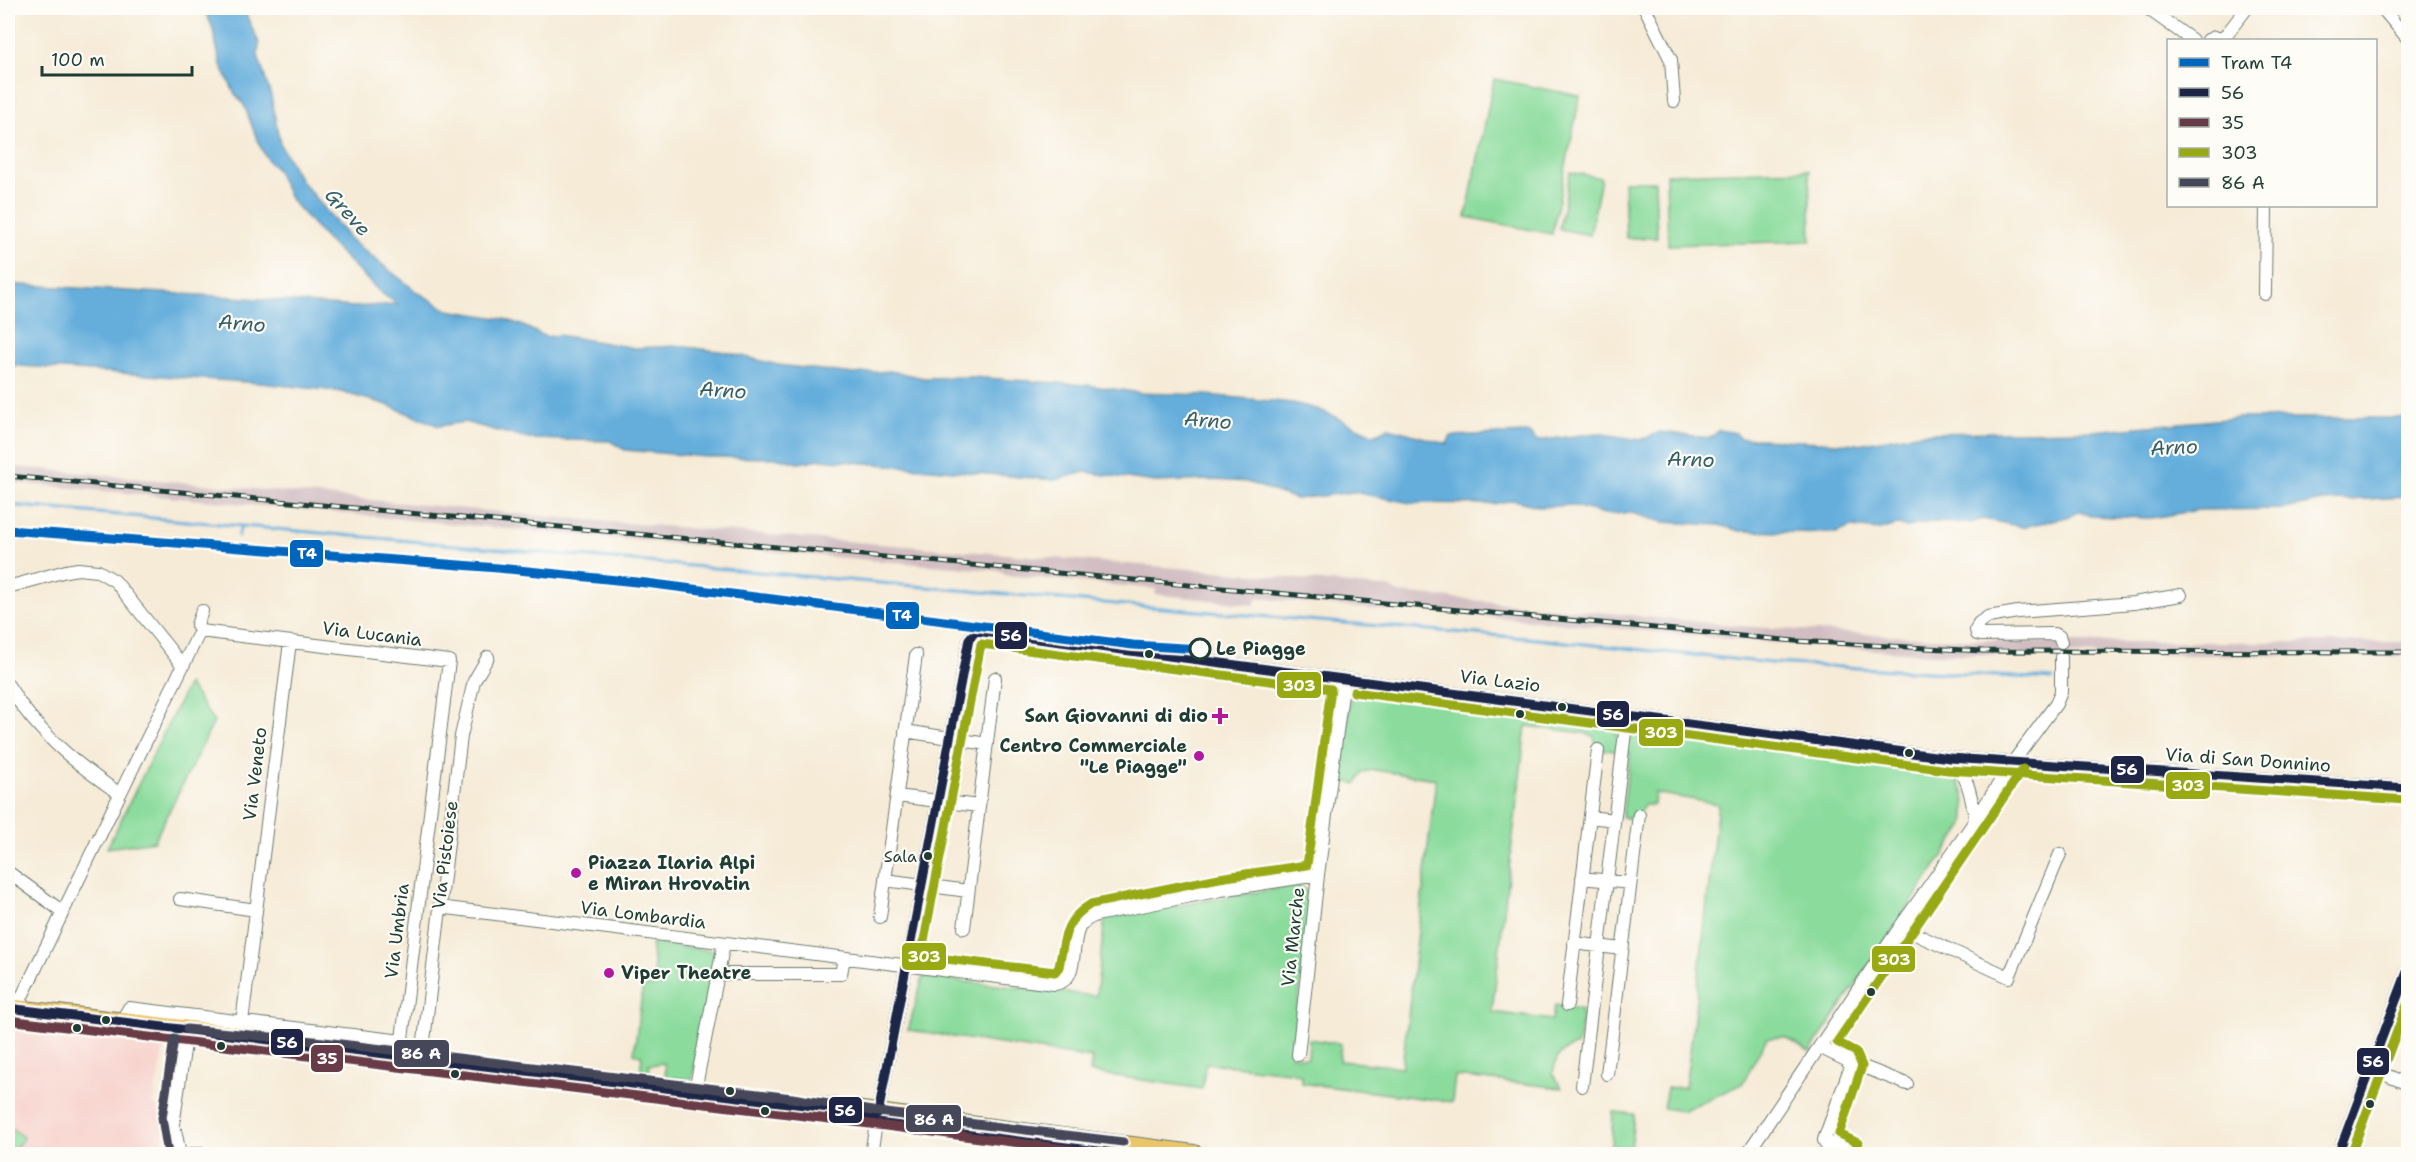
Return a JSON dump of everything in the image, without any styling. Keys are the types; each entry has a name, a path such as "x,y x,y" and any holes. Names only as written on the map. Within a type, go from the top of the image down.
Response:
{"main road":[{"path":"10,1014 121,1022 186,1035 401,1048 421,1062 790,1110 1194,1155"},
{"path":"10,1014 323,1054 695,1091 1122,1155"}],"street":[{"path":"1645,8 1671,60 1674,101"},
{"path":"2147,8 2191,39"},
{"path":"2224,39 2247,8"},
{"path":"2382,8 2409,39"},
{"path":"2265,294 2266,207"},
{"path":"8,587 72,570 98,571 115,581 183,666"},
{"path":"2060,639 2055,634 1981,635 1977,634 1976,630 1979,623 1988,617 2018,612 2134,603 2181,595"},
{"path":"10,1014 63,912 200,631 197,625 202,611"},
{"name":"Via Lucania","path":"200,631 449,661"},
{"name":"Via Lazio","path":"950,738 969,639 976,631 982,631 1950,758 2013,762"},
{"name":"Via Veneto","path":"242,1022 290,642"},
{"path":"880,917 916,655"},
{"name":"Via Pistoiese","path":"421,1062 447,842 466,710 474,681 488,657"},
{"path":"1747,1155 2013,762 2056,704 2061,692 2061,657"},
{"name":"Via Umbria","path":"401,1048 449,661"},
{"path":"964,928 995,678"},
{"name":"Via Marche","path":"1298,1055 1318,874 1344,679"},
{"path":"8,685 27,714 62,752 120,794"},
{"path":"1582,1086 1627,716"},
{"path":"905,731 987,744"},
{"path":"871,1155 950,738"},
{"path":"1567,1005 1598,750"},
{"path":"1950,758 1963,771 1966,778 1975,818"},
{"name":"Via di San Donnino","path":"2013,762 2409,788"},
{"path":"897,796 979,806"},
{"path":"1607,1074 1639,815"},
{"path":"1590,817 1614,820"},
{"path":"426,839 447,842"},
{"path":"1900,927 2010,977 2060,854"},
{"path":"8,872 63,912"},
{"name":"Via Lombardia","path":"439,907 1058,984 1069,975 1079,928 1088,918 1221,890 1318,874"},
{"path":"1582,878 1630,883"},
{"path":"885,880 968,891"},
{"path":"180,899 256,909"},
{"path":"695,1091 724,943"},
{"path":"1574,943 1622,949"},
{"path":"718,974 841,974 844,958"},
{"path":"2338,1155 2409,969"},
{"path":"121,1022 129,1008 242,1022 374,1045"},
{"path":"1592,1008 1615,1011"},
{"path":"403,1028 424,1031"},
{"path":"186,1035 174,1119 175,1152 216,1155"},
{"path":"1820,1047 1907,1084"},
{"path":"1831,1155 1824,1140 1849,1075 1848,1060"},
{"path":"2371,1070 2409,1084"},
{"path":"1824,1140 1853,1154"}],"shaded area":[{"path":"8,466 574,519 1251,574 1390,588 1400,593 1752,627 2038,642 2408,642 2408,656 1930,654 1752,641 1399,608 1389,611 1256,598 1255,605 1155,594 1156,589 1006,575 1001,571 573,535 8,482"},
{"path":"9,1030 164,1046 153,1103 167,1121 159,1154 8,1154"}],"green space":[{"path":"1494,79 1580,96 1552,234 1466,217"},
{"path":"1809,170 1811,241 1668,245 1666,174"},
{"path":"1570,172 1601,178 1590,235 1559,229"},
{"path":"1624,181 1655,181 1657,238 1626,238"},
{"path":"188,684 214,722 154,841 107,848"},
{"path":"1359,690 1581,720 1582,716 1614,720 1617,727 1616,735 1631,737 1638,726 1653,726 1652,731 1918,765 1921,762 1944,769 1959,782 1965,801 1964,825 1810,1052 1785,1037 1767,1038 1742,1084 1682,1111 1663,1108 1667,1088 1685,1087 1718,804 1655,793 1654,805 1644,805 1635,819 1622,817 1630,753 1599,749 1593,736 1584,733 1526,726 1492,1012 1552,1020 1555,1005 1580,1009 1582,1016 1578,1045 1560,1054 1554,1067 1553,1073 1562,1088 1455,1076 1452,1102 1301,1083 1301,1075 1290,1072 1206,1063 1202,1089 1090,1072 1092,1058 908,1030 923,977 1096,996 1105,918 1298,885 1305,889 1311,897 1292,1056 1308,1058 1309,1039 1341,1044 1339,1061 1402,1067 1436,779 1374,770 1363,772 1356,784 1340,780 1351,695"},
{"path":"651,943 717,951 692,1080 666,1077 664,1063 649,1065 650,1076 640,1075 642,1056 634,1053 643,986 656,987"},
{"path":"1613,1112 1634,1114 1631,1148 1611,1147"},
{"path":"8,1125 24,1138 10,1154 8,1154"}],"water":[{"name":"Arno","path":"203,8 243,8 259,43 258,56 271,96 280,144 299,178 351,240 417,292 448,310 504,319 546,337 559,335 635,348 678,346 726,352 778,365 854,374 890,371 924,378 972,377 1086,385 1141,393 1206,395 1293,403 1320,410 1374,435 1389,428 1447,444 1451,436 1529,433 1537,441 1596,433 1641,440 1660,432 1711,438 1719,430 1736,433 1739,438 1858,444 1922,433 2093,431 2237,418 2408,418 2408,497 2323,501 2285,509 2198,510 2151,518 2090,516 2080,511 2067,517 2023,527 1983,519 1970,523 1930,522 1908,527 1897,525 1880,530 1852,527 1836,533 1740,531 1719,525 1663,522 1632,513 1605,514 1570,505 1542,507 1514,500 1493,504 1411,503 1353,492 1296,499 1247,482 1213,480 1155,482 1085,472 1055,480 820,459 799,463 779,458 707,457 625,450 610,441 529,439 464,422 439,426 385,404 337,391 260,383 8,365 8,284 233,297 354,307 397,304 381,293 325,238 291,200 276,169 268,161 259,144 244,105 235,94 221,65 212,26"}],"waterway":[{"path":"8,505 1138,606 1526,638 1771,663 2053,679"},
{"path":"238,536 241,526"}],"railway":[{"path":"8,476 1795,641 1983,651 2408,652"}],"tram line":[{"name":"T4","path":"8,530 498,568 646,583 1133,645 1200,649"}],"transit line":[{"name":"56","path":"8,1008 878,1114 969,639 976,631 1950,758 2408,788"},
{"name":"303","path":"981,644 1331,689 1307,865 1219,878 1091,904 1082,910 1070,924 1064,939 1059,967 1055,972 921,956 981,644"},
{"name":"303","path":"1354,692 1948,770 2407,800"},
{"name":"303","path":"1858,1143 1839,1134 1862,1066 1856,1052 1837,1042 2023,769"},
{"name":"56","path":"2338,1154 2408,969"},
{"name":"303","path":"2351,1154 2408,1002"},
{"name":"35","path":"8,1020 1105,1154"},
{"path":"187,1029 324,1042 792,1098 878,1112 1123,1142"},
{"path":"168,1154 162,1118 174,1039"},
{"name":"56","path":"846,1119 1122,1154"}],"place":[{"name":"Le Piagge","path":"1200,649"},
{"name":"San Giovanni di dio","path":"1220,716"},
{"name":"Centro Commerciale \"Le Piagge\"","path":"1199,756"},
{"name":"Sala","path":"928,856"},
{"name":"Piazza Ilaria Alpi e Miran Hrovatin","path":"576,873"},
{"name":"Viper Theatre","path":"609,973"}],"water label":[{"name":"Greve","path":"348,212"}]}
